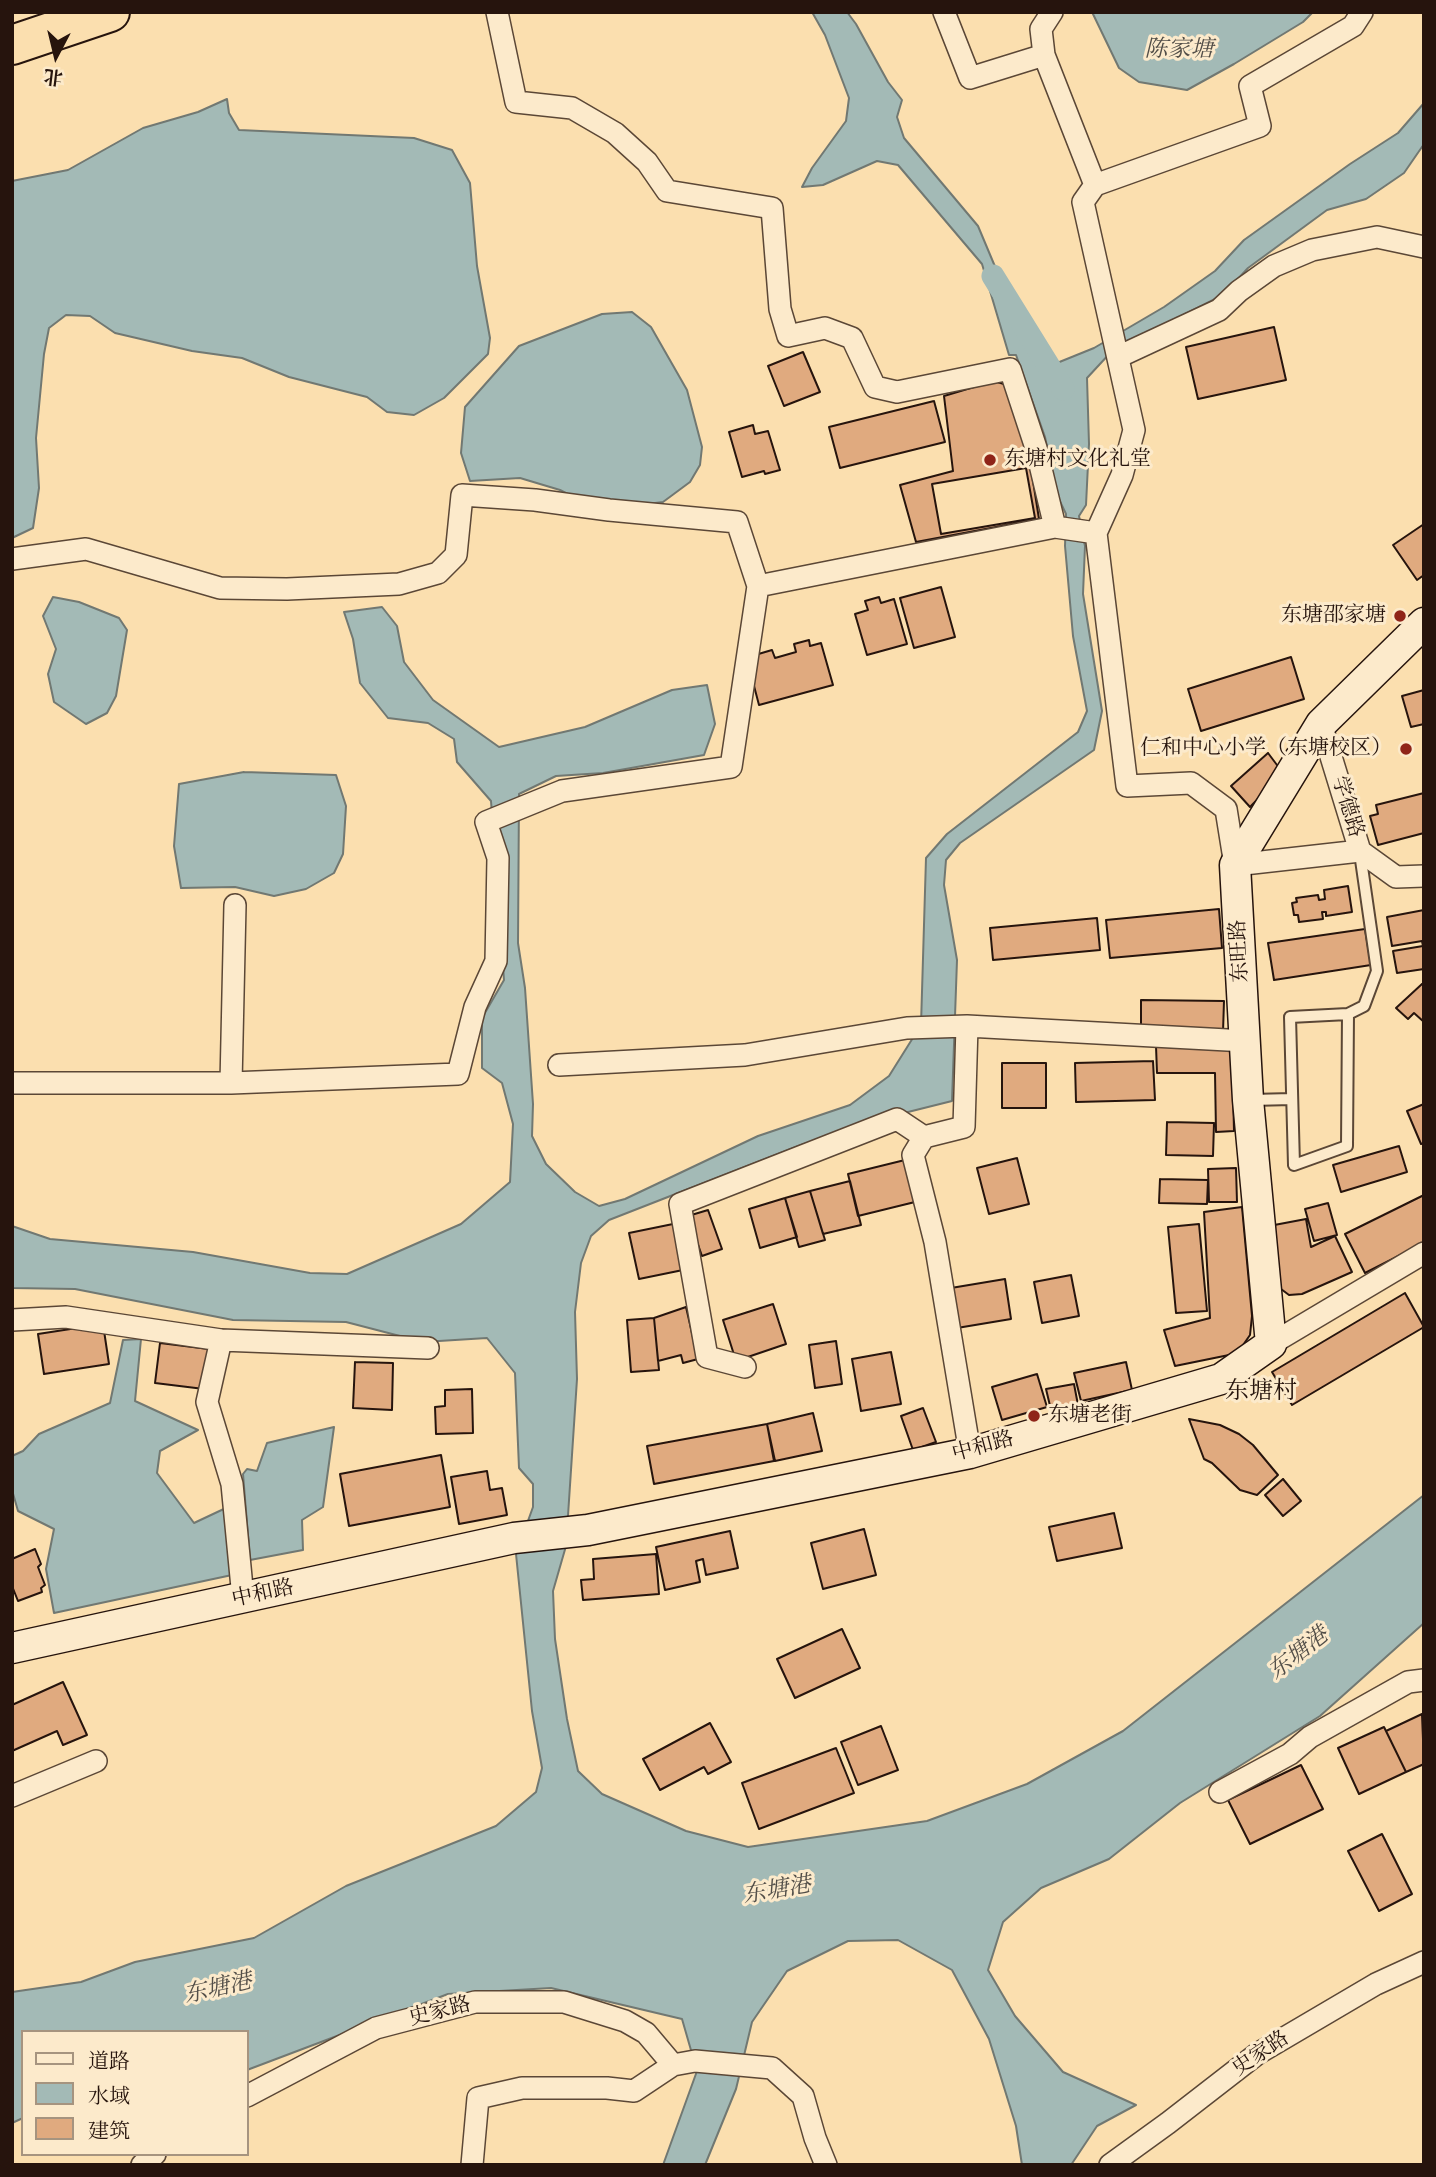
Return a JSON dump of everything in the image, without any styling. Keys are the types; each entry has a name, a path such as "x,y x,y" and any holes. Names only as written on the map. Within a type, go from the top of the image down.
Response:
{"highway":[{"path":"12,45 110,12"}],"street":[{"path":"497,12 516,102 572,108 615,133 647,162 667,191 772,208 780,309 788,336 825,328 852,338 875,387 897,392 1010,369 1036,448 1075,530 1127,786 1191,783 1226,809 1235,865"},
{"path":"944,12 970,78 1044,54"},
{"path":"1052,12 1041,29 1044,54 1095,185"},
{"path":"758,586 1075,530 1122,475 1135,430 1083,202 1095,185 1260,126 1250,86 1353,26 1362,12"},
{"path":"1118,357 1219,310 1238,291 1275,266 1312,250 1377,237 1424,247"},
{"path":"12,559 86,549 220,588 287,589 399,584 438,573 456,555 462,495 535,500 737,522 758,586 731,767 562,792 485,822 498,858 496,961 474,1007 458,1074 231,1083 12,1083"},
{"path":"1235,865 1321,724 1424,623"},
{"name":"学德路","path":"1321,724 1360,850 1396,877 1424,876"},
{"name":"学德路","path":"1235,865 1360,850"},
{"name":"东旺路","path":"1235,865 1248,1100 1271,1344"},
{"path":"231,1083 235,905"},
{"path":"559,1065 745,1055 907,1028 967,1026 1245,1041"},
{"path":"967,1026 964,1127 924,1137 913,1155 935,1242 970,1452"},
{"path":"745,1367 707,1357 680,1204 897,1119 924,1137"},
{"name":"中和路","path":"13,1645 514,1538 588,1530 970,1452 1221,1378 1271,1344 1424,1253"},
{"path":"12,1320 66,1317 222,1339 428,1348"},
{"path":"222,1339 206,1402 232,1484 243,1598"},
{"path":"1220,1792 1290,1754 1310,1737 1409,1682 1424,1679"},
{"path":"12,1796 96,1762"},
{"name":"史家路","path":"1110,2165 1257,2054 1376,1984 1424,1962"},
{"name":"史家路","path":"248,2095 376,2028 475,2002 564,2002 613,2018 646,2033 673,2064"},
{"path":"472,2165 478,2098 522,2088 607,2088 634,2091 673,2064 695,2061 772,2068 803,2096 826,2165"}],"lane":[{"path":"1348,1014 1347,1146 1294,1165 1290,1017 1348,1014 1364,1006 1377,971 1360,850"},
{"path":"1248,1100 1292,1099"}],"water":[{"name":"东塘港","path":"812,12 847,12 888,82 902,100 897,117 904,138 978,226 1025,338 1041,362 1052,365 1094,348 1164,307 1215,271 1244,240 1398,133 1424,103 1424,144 1404,173 1366,199 1327,210 1248,268 1223,295 1112,351 1087,378 1089,444 1086,505 1079,516 1085,546 1083,594 1102,711 1094,750 960,843 946,860 944,885 957,960 952,1101 888,1117 801,1145 609,1220 591,1236 581,1263 575,1312 577,1379 566,1546 553,1591 555,1639 578,1771 602,1794 686,1831 748,1847 927,1821 1027,1784 1123,1731 1424,1495 1424,1623 1320,1716 1180,1803 1109,1859 1041,1888 1003,1922 988,1970 1015,2016 1063,2072 1136,2105 1097,2126 1071,2165 1022,2165 1016,2126 989,2039 952,1970 898,1940 848,1941 787,1971 752,2022 736,2089 705,2165 663,2165 697,2071 682,2019 551,1988 448,1994 248,2070 248,2030 21,2030 21,2119 12,2123 12,1992 81,1982 135,1962 254,1938 346,1886 496,1826 536,1792 542,1768 532,1711 516,1554 533,1507 533,1484 519,1468 515,1373 487,1338 423,1342 346,1322 233,1320 75,1289 12,1288 12,1226 50,1239 193,1252 310,1273 347,1274 461,1224 510,1182 513,1124 502,1083 482,1068 482,1018 504,980 491,801 457,762 454,739 428,723 388,718 360,683 353,639 344,612 382,607 397,626 404,662 433,700 499,747 585,727 672,690 707,685 715,724 704,755 603,773 556,776 519,794 518,943 525,988 533,1104 532,1136 546,1164 575,1192 599,1206 625,1199 758,1136 850,1105 889,1076 921,1025 926,858 947,834 1078,732 1087,711 1073,636 1065,546 1066,514 1057,495 1045,437 1016,355 1009,355 982,264 898,165 877,161 823,185 802,187 812,168 846,121 849,98 825,35"},
{"name":"陈家塘","path":"1092,12 1313,12 1303,22 1187,90 1139,82 1119,68"},
{"path":"227,99 229,113 239,130 414,138 452,150 470,183 477,266 490,338 488,354 444,398 414,415 387,412 367,397 289,377 242,358 192,351 115,333 90,316 66,315 49,328 44,354 36,438 39,488 33,528 12,538 12,181 68,170 143,128 198,112"},
{"path":"632,312 651,327 687,390 702,447 700,465 690,482 663,502 624,507 589,505 560,490 520,478 470,481 461,453 465,407 519,346 602,314"},
{"path":"53,597 79,602 119,618 127,630 116,696 107,713 86,724 54,702 48,674 56,649 43,616"},
{"path":"244,772 336,775 346,806 343,854 334,873 306,889 274,896 235,887 181,888 174,846 179,784"},
{"path":"141,1339 135,1401 198,1430 160,1451 157,1473 194,1523 228,1507 232,1575 54,1613 46,1569 54,1529 18,1511 12,1490 12,1456 23,1451 39,1434 110,1403 123,1340"},
{"path":"334,1427 323,1507 302,1520 303,1550 250,1560 243,1474 247,1469 257,1471 267,1443"}],"building":[{"path":"1274,327 1286,380 1198,399 1186,347"},
{"path":"803,352 820,392 784,406 768,366"},
{"name":"东塘村文化礼堂","path":"994,381 1007,385 1028,449 1039,519 916,542 900,485 953,471 944,396"},
{"path":"934,401 945,442 840,468 829,427"},
{"path":"753,425 755,434 768,431 780,470 742,477 729,432"},
{"path":"1026,468 1035,518 941,534 932,484"},
{"path":"1424,524 1424,575 1417,580 1393,545"},
{"path":"941,587 955,637 914,648 900,598"},
{"path":"879,597 881,603 894,599 907,644 867,655 855,614 868,610 865,601"},
{"path":"809,640 810,646 821,643 833,685 759,705 748,663 755,655 772,650 775,658 796,652 794,644"},
{"path":"1291,657 1304,699 1201,731 1188,689"},
{"path":"1424,690 1424,724 1411,727 1402,696"},
{"path":"1268,753 1283,773 1250,807 1231,786"},
{"path":"1424,793 1424,833 1378,845 1370,816 1378,814 1376,805"},
{"path":"1348,886 1352,912 1326,916 1326,912 1322,912 1323,919 1299,922 1298,915 1294,915 1292,903 1297,902 1296,898 1318,895 1319,900 1325,899 1324,890"},
{"path":"1219,909 1222,948 1110,958 1106,920"},
{"path":"1424,910 1424,969 1397,973 1393,951 1423,946 1422,941 1392,946 1387,917"},
{"path":"1097,918 1100,950 993,960 990,928"},
{"path":"1365,929 1371,965 1274,980 1268,943"},
{"path":"1422,984 1424,1022 1414,1013 1408,1019 1396,1008"},
{"path":"1141,1000 1224,1001 1223,1032 1141,1032"},
{"path":"1232,1045 1234,1131 1216,1132 1215,1073 1157,1073 1156,1046"},
{"path":"1153,1061 1155,1100 1076,1102 1075,1063"},
{"path":"1002,1063 1046,1063 1046,1108 1002,1108"},
{"path":"1424,1104 1424,1143 1421,1144 1407,1111"},
{"path":"1167,1122 1214,1123 1213,1156 1166,1155"},
{"path":"1399,1146 1407,1172 1341,1192 1333,1165"},
{"path":"1017,1158 1029,1204 989,1214 977,1168"},
{"path":"909,1159 919,1201 858,1216 848,1174"},
{"path":"1236,1168 1237,1202 1209,1202 1208,1169"},
{"path":"1160,1179 1208,1180 1207,1204 1159,1203"},
{"path":"850,1181 861,1225 823,1234 810,1191"},
{"path":"810,1191 825,1240 799,1247 785,1198"},
{"path":"1424,1195 1424,1243 1365,1273 1345,1234"},
{"path":"785,1198 797,1237 760,1248 749,1209"},
{"path":"1328,1203 1337,1235 1314,1241 1305,1209"},
{"path":"1242,1207 1252,1316 1250,1335 1241,1348 1229,1355 1175,1366 1164,1330 1210,1318 1204,1212"},
{"path":"708,1210 722,1249 702,1256 688,1216"},
{"path":"1306,1219 1311,1247 1335,1236 1352,1272 1302,1294 1289,1295 1281,1289 1269,1226"},
{"path":"673,1224 683,1270 639,1279 629,1233"},
{"path":"1199,1224 1207,1311 1176,1313 1168,1227"},
{"path":"1071,1275 1079,1316 1042,1323 1034,1282"},
{"path":"1005,1279 1011,1319 951,1329 945,1289"},
{"path":"1405,1293 1424,1327 1292,1405 1272,1372"},
{"path":"773,1304 786,1344 736,1361 723,1320"},
{"path":"686,1307 698,1359 683,1363 681,1355 658,1361 654,1318"},
{"path":"654,1318 659,1370 631,1372 627,1320"},
{"path":"103,1324 109,1364 44,1374 38,1334"},
{"path":"836,1341 842,1384 815,1388 809,1345"},
{"path":"160,1343 209,1349 204,1389 155,1383"},
{"path":"891,1352 901,1404 861,1411 852,1359"},
{"path":"355,1362 393,1363 392,1410 353,1408"},
{"path":"1126,1362 1132,1390 1081,1401 1074,1373"},
{"path":"1037,1374 1047,1407 1002,1420 992,1387"},
{"path":"1074,1384 1078,1405 1051,1410 1046,1389"},
{"path":"472,1389 473,1433 436,1434 435,1407 445,1406 445,1390"},
{"path":"923,1408 936,1442 913,1450 901,1416"},
{"path":"813,1413 822,1451 775,1461 767,1424"},
{"path":"1189,1419 1220,1425 1239,1434 1253,1445 1278,1475 1257,1495 1240,1490 1212,1463 1204,1459"},
{"path":"767,1424 774,1461 654,1484 647,1446"},
{"path":"441,1455 450,1507 349,1526 340,1474"},
{"path":"487,1471 490,1490 502,1488 507,1515 459,1524 451,1477"},
{"path":"1283,1479 1301,1501 1283,1516 1265,1495"},
{"path":"1114,1513 1122,1548 1057,1561 1049,1527"},
{"path":"864,1529 876,1575 823,1589 811,1543"},
{"path":"730,1531 738,1568 706,1575 703,1559 696,1561 700,1582 665,1590 656,1547"},
{"path":"35,1549 45,1585 41,1588 42,1592 18,1601 12,1586 12,1559"},
{"path":"656,1554 659,1594 583,1600 581,1580 594,1579 593,1559"},
{"path":"842,1629 860,1668 795,1698 777,1659"},
{"path":"63,1682 87,1735 63,1745 57,1731 12,1751 12,1705"},
{"path":"1422,1714 1424,1764 1406,1772 1386,1731"},
{"path":"710,1723 731,1762 708,1774 704,1767 660,1790 643,1759"},
{"path":"881,1726 898,1770 858,1785 841,1742"},
{"path":"1384,1727 1406,1772 1359,1794 1338,1748"},
{"path":"836,1748 854,1793 759,1829 742,1783"},
{"path":"1301,1765 1323,1809 1250,1844 1228,1800"},
{"path":"1382,1834 1412,1894 1379,1911 1348,1851"}],"waterway":[{"path":"993,276 1063,389"}],"place":[{"name":"东塘村文化礼堂","path":"990,460"},
{"name":"东塘邵家塘","path":"1400,616"},
{"name":"仁和中心小学（东塘校区）","path":"1406,749"},
{"name":"东塘老街","path":"1034,1416"}],"district":[{"name":"东塘村","path":"1261,1392"}]}
